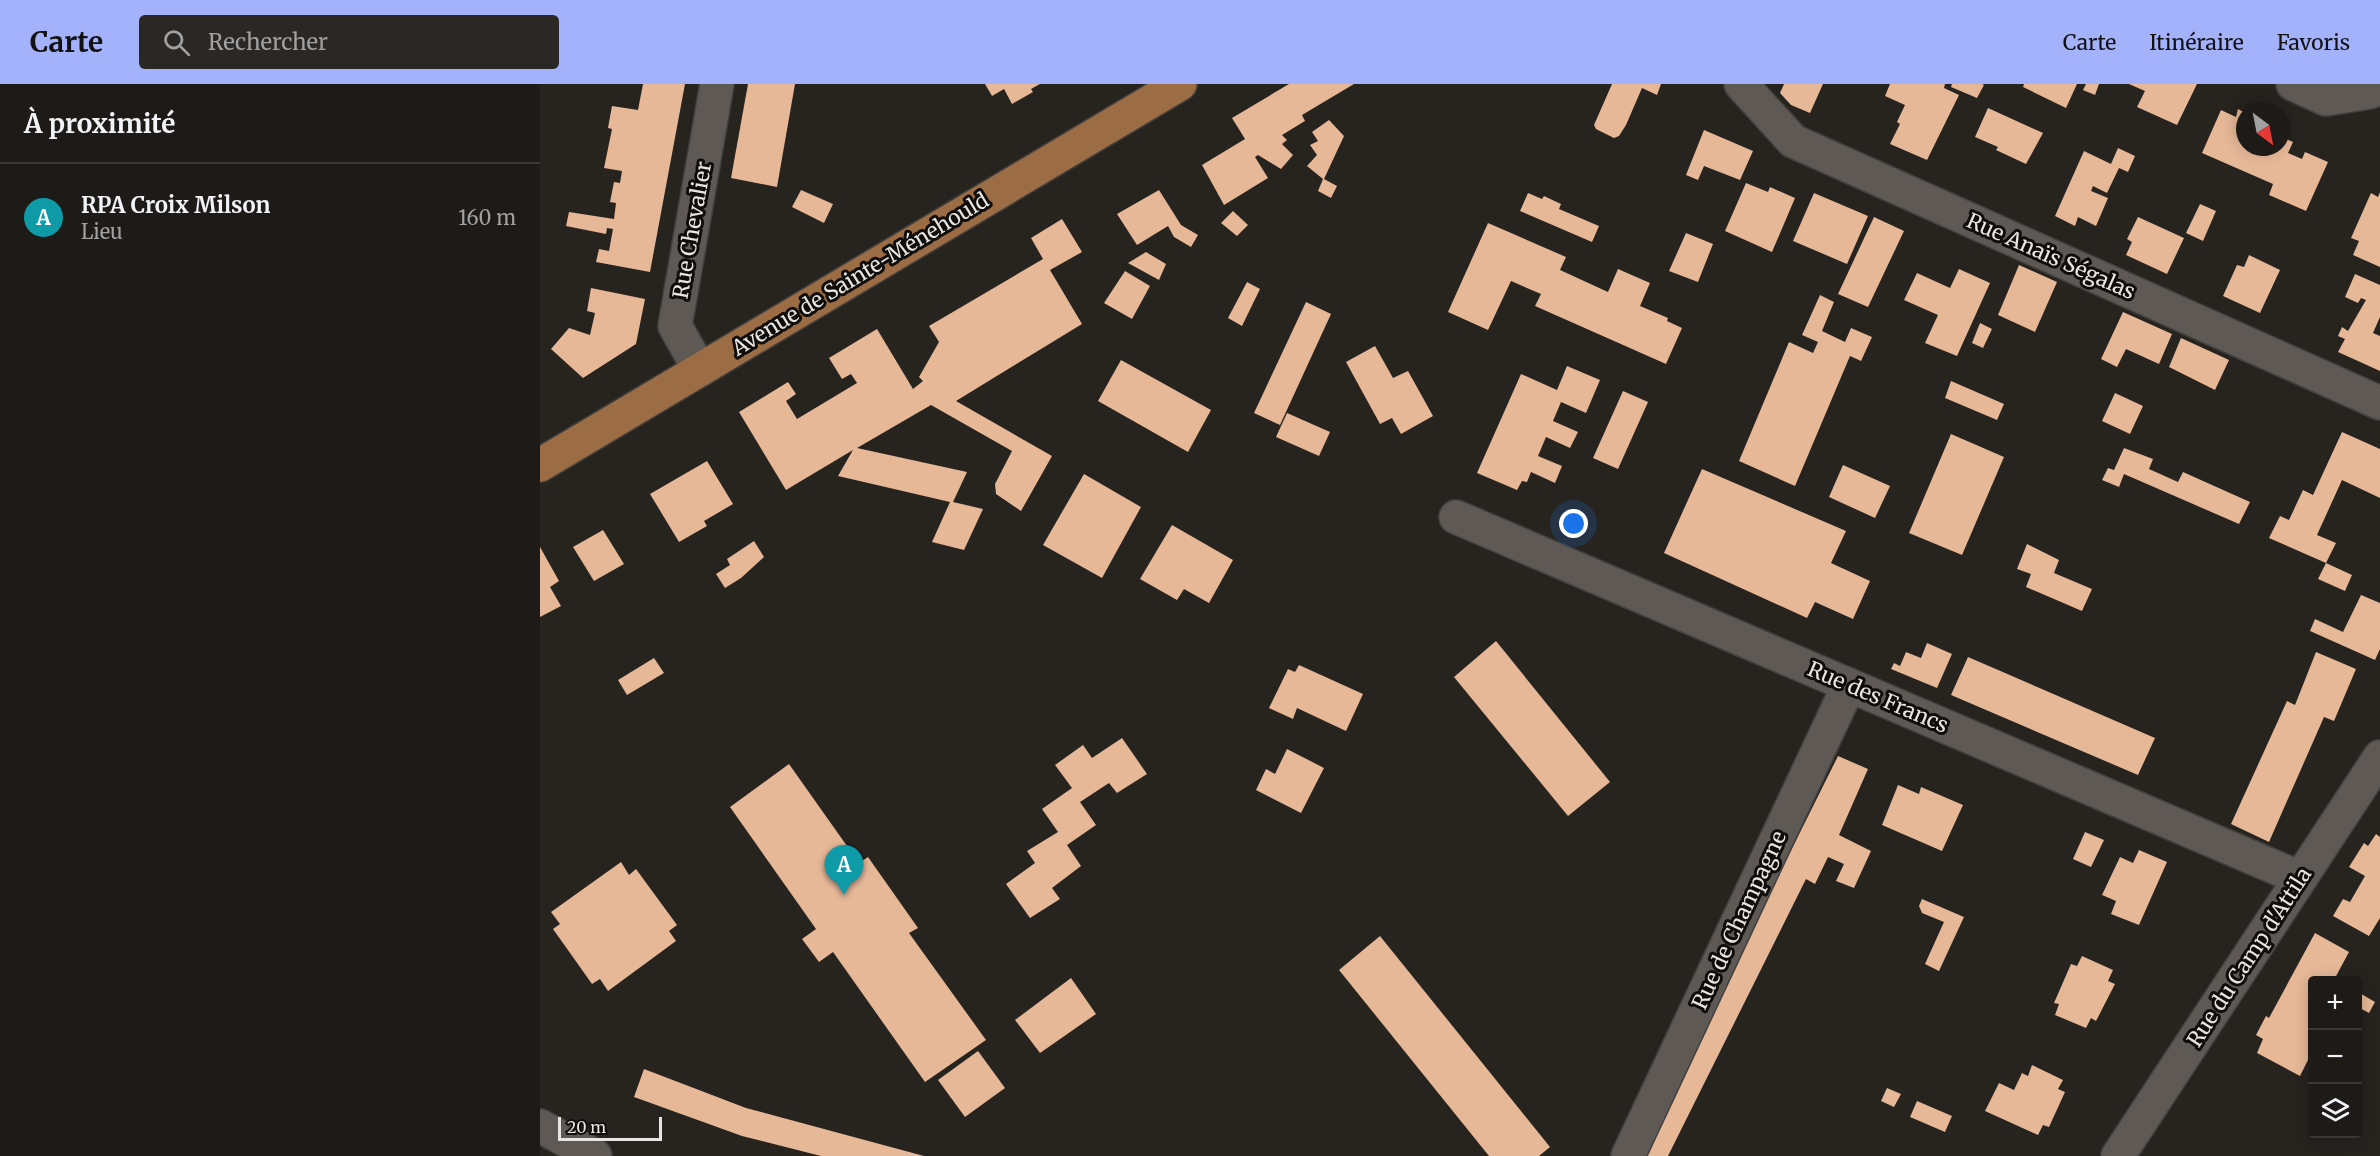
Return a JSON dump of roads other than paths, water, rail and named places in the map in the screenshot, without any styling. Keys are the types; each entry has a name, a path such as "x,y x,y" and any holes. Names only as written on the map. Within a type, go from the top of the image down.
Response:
{"main road":[{"name":"Avenue de Sainte-Ménehould","path":"540,465 1180,84"}],"street":[{"name":"Rue Chevalier","path":"700,370 675,326 717,84"},
{"name":"Rue Anaïs Ségalas","path":"1741,84 1793,141 2380,403"},
{"path":"2293,84 2326,99 2370,92 2373,84"},
{"name":"Rue des Francs","path":"1456,517 2300,878"},
{"name":"Rue de Champagne","path":"1628,1156 1849,685"},
{"name":"Rue du Camp d'Attila","path":"2118,1156 2380,757"},
{"path":"544,1138 595,1156"}],"place":[{"name":"RPA Croix Milson","path":"844,895"}]}
